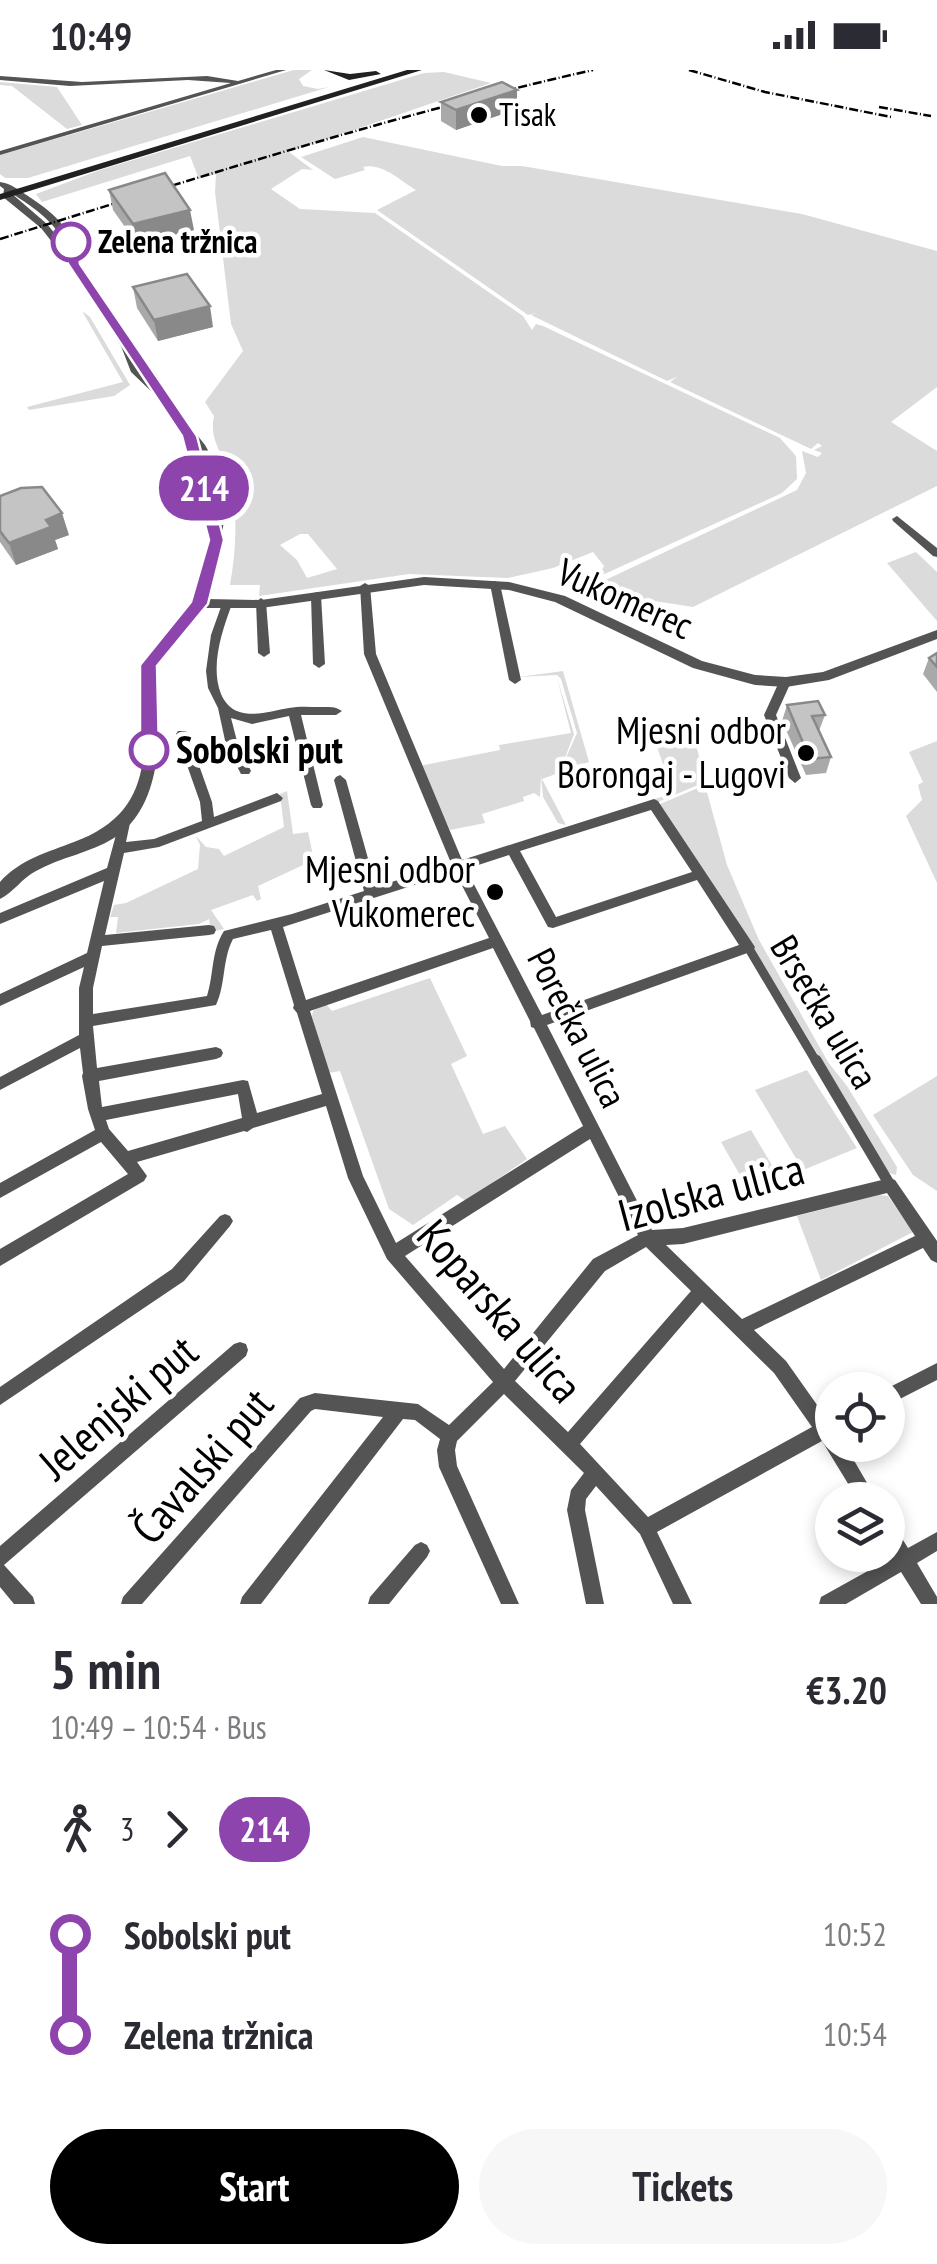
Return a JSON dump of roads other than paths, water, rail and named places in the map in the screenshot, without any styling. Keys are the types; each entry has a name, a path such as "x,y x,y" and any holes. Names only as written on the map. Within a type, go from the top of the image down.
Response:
{"main road":[{"path":"6,191 417,70"},
{"path":"6,191 391,71"},
{"path":"334,72 391,71"},
{"path":"334,72 342,81 336,88"}],"street":[{"path":"26,80 42,70"},
{"path":"65,83 80,70"},
{"path":"104,84 114,70"},
{"path":"143,81 149,70"},
{"path":"0,153 283,70"},
{"path":"0,78 104,84 182,73 220,74 238,83"},
{"path":"0,1258 139,1176 128,1158 103,1133 97,1116 86,1038 86,988 124,822 134,808 150,744 148,665 199,604 216,540 189,436 157,391 140,381 129,363 126,346 74,264 44,226 6,191"},
{"path":"896,518 937,554"},
{"path":"920,539 937,534"},
{"name":"Vukomerec","path":"199,604 316,596 406,580 495,584 560,599 714,673 785,682 821,677 934,637"},
{"path":"495,584 515,680"},
{"name":"Porečka ulica","path":"365,586 370,654 458,865 648,1238 780,1367 815,1413"},
{"path":"316,596 319,664"},
{"path":"261,602 264,654"},
{"path":"227,604 215,631 212,682 245,771"},
{"path":"785,682 770,715 795,778"},
{"path":"223,709 250,720 294,711 336,710"},
{"path":"294,711 316,805"},
{"path":"182,734 206,802 209,824"},
{"path":"340,780 372,892"},
{"path":"120,848 155,844 278,798"},
{"name":"Brsečka ulica","path":"512,848 654,804 748,946 890,1185 937,1255"},
{"path":"0,893 13,874 124,822"},
{"path":"85,1021 212,1001 218,986 221,946 228,935 512,848 553,923 700,874"},
{"path":"0,919 114,871"},
{"name":"Koparska ulica","path":"276,923 356,1178 393,1254 504,1382 569,1444 646,1528 683,1604"},
{"path":"0,1000 96,948 209,930"},
{"path":"300,1008 497,941"},
{"path":"536,1023 748,946"},
{"path":"0,1084 86,1038"},
{"path":"90,1076 216,1053"},
{"path":"97,1116 243,1086 250,1116 247,1124"},
{"path":"128,1158 328,1098"},
{"path":"393,1254 592,1130"},
{"path":"0,1190 103,1133"},
{"name":"Izolska ulica","path":"450,1436 504,1382 599,1265 648,1238 683,1236 890,1185"},
{"path":"0,1397 178,1276 226,1220"},
{"path":"742,1328 926,1238"},
{"path":"569,1444 700,1292"},
{"name":"Jelenjski put","path":"0,1558 240,1350"},
{"path":"905,1389 937,1371"},
{"name":"Čavalski put","path":"130,1604 306,1404 315,1401 400,1409"},
{"path":"249,1604 400,1409 432,1420 450,1436 446,1450 448,1467 510,1604"},
{"path":"646,1528 815,1444"},
{"path":"595,1604 576,1510 577,1496 596,1472"},
{"path":"905,1559 937,1541"},
{"path":"377,1604 421,1551"},
{"path":"905,1562 930,1604"},
{"path":"828,1604 883,1572"},
{"path":"0,1573 26,1604"}],"railway":[{"path":"0,239 369,127 593,70"},
{"path":"689,70 765,92 891,117"},
{"path":"879,107 931,116"}],"place":[{"name":"Tisak","path":"479,115"},
{"name":"Zelena tržnica","path":"71,242"},
{"name":"Sobolski put","path":"149,750"},
{"name":"Mjesni odbor Borongaj - Lugovi","path":"806,753"},
{"name":"Mjesni odbor Vukomerec","path":"495,892"}]}
